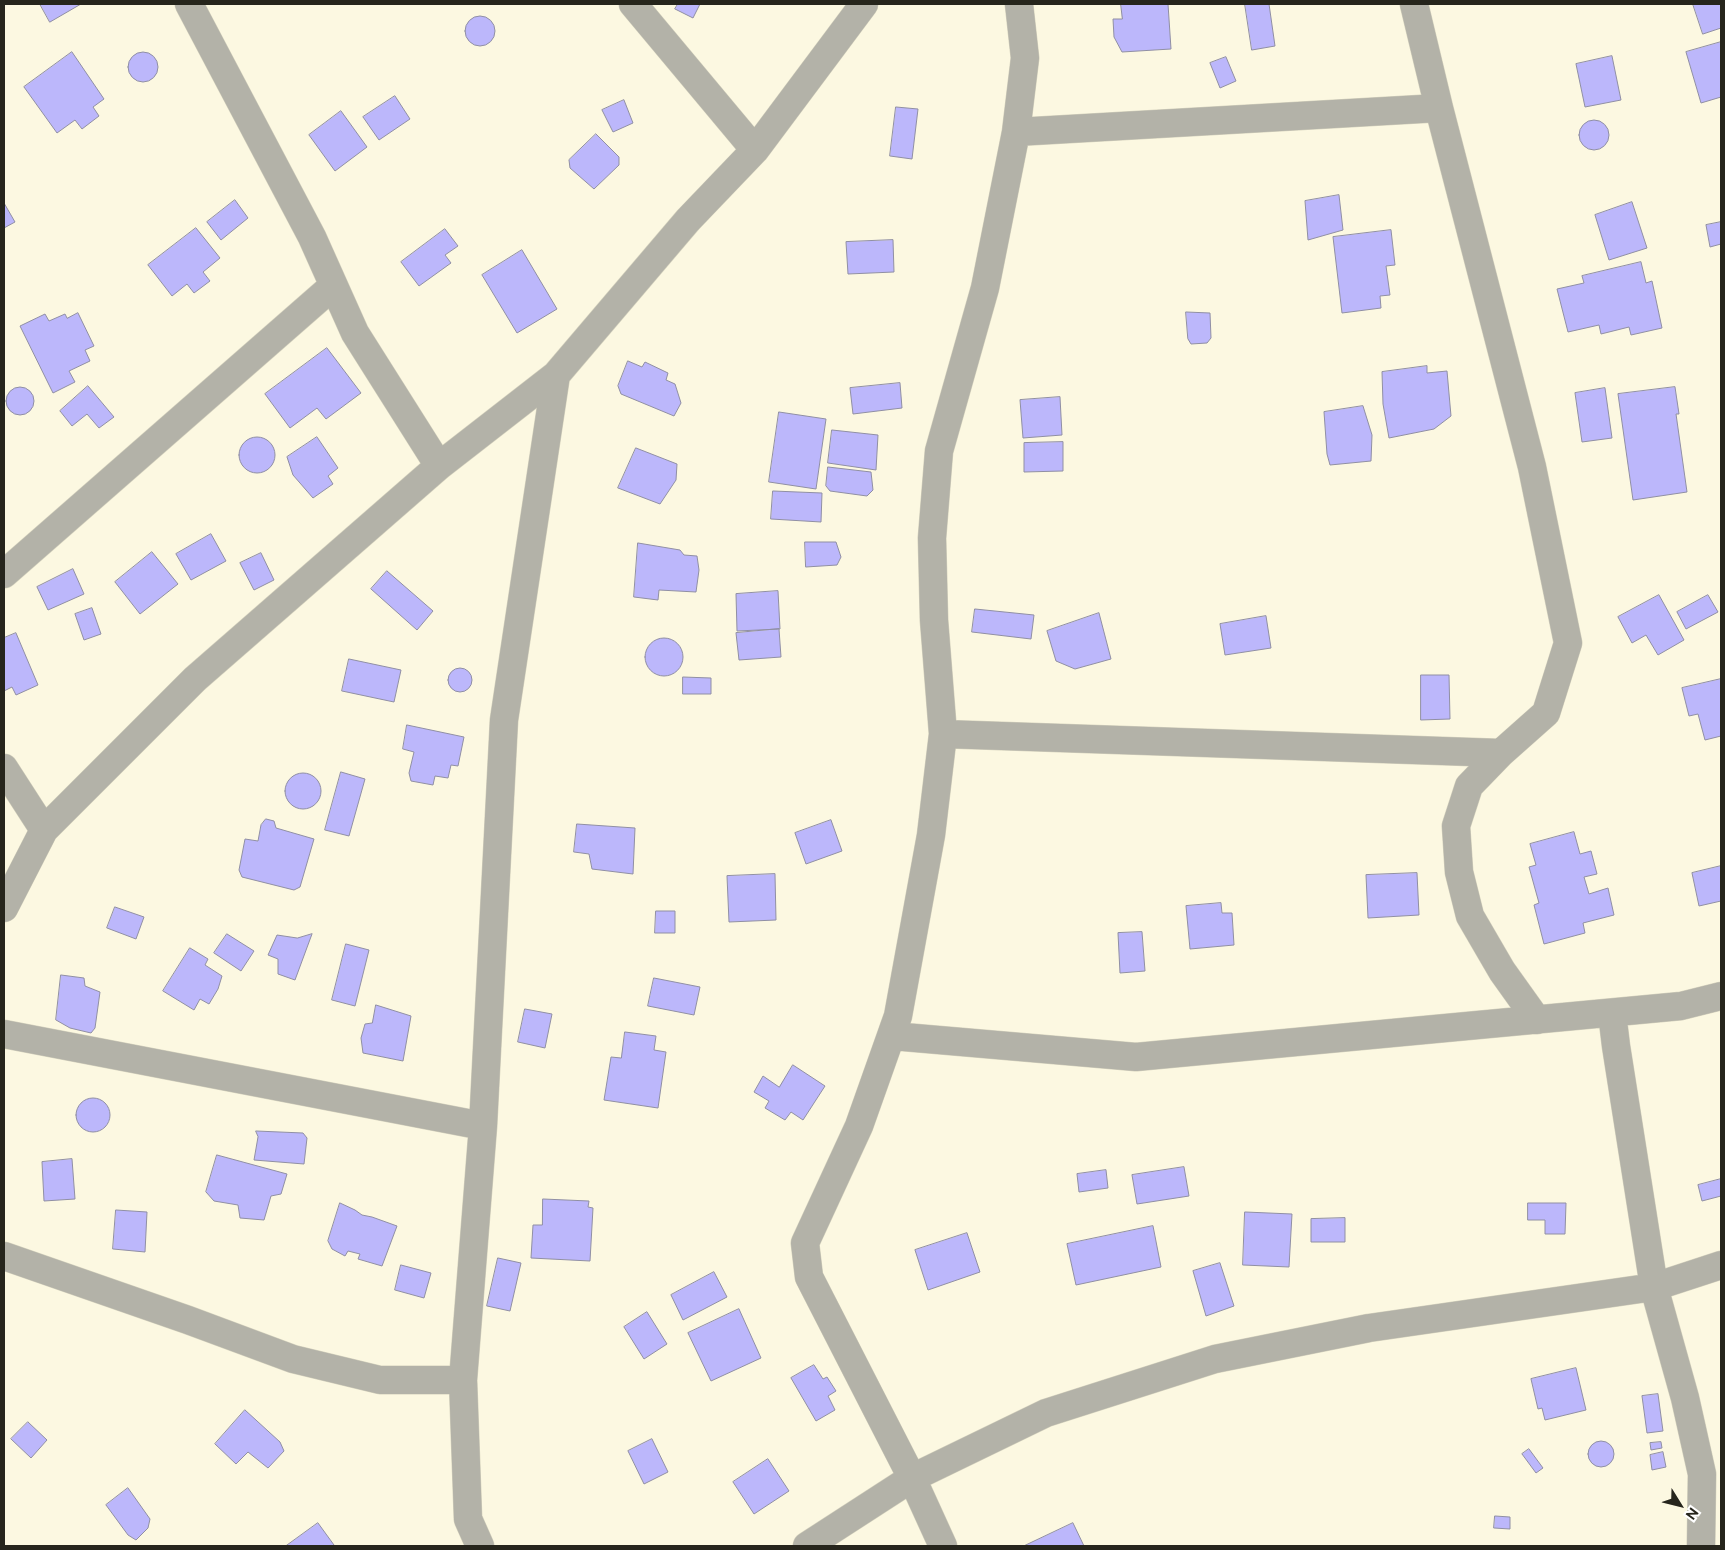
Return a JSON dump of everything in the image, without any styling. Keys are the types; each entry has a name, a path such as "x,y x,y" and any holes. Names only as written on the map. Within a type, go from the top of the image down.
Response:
{"street":[{"path":"189,4 312,237 355,333 438,466"},
{"path":"634,4 755,150"},
{"path":"4,908 44,830 195,679 438,466 556,375 688,220 755,150 864,4"},
{"path":"943,1546 912,1478 809,1277 805,1243 859,1126 892,1036 898,1016 931,835 943,734 934,620 932,538 940,451 985,288 1016,132 1025,58 1020,4"},
{"path":"1414,4 1532,467 1568,643 1546,713 1501,753 1469,786 1456,826 1459,872 1470,916 1502,971 1537,1020"},
{"path":"1016,132 1439,108"},
{"path":"4,574 333,286"},
{"path":"480,1546 468,1519 462,1380 482,1126 504,720 556,375"},
{"path":"943,734 1501,753"},
{"path":"4,768 44,830"},
{"path":"892,1036 1136,1057 1681,1006 1721,996"},
{"path":"1612,1013 1654,1287 1685,1398 1702,1474 1701,1546"},
{"path":"4,1034 482,1126"},
{"path":"4,1256 293,1359 380,1380 462,1380"},
{"path":"807,1546 912,1478 1046,1413 1215,1359 1369,1328 1654,1287 1721,1265"},
{"path":"1702,1474 1721,1495"}],"building":[{"path":"40,4 81,4 50,22"},
{"path":"678,4 700,4 693,18 675,9"},
{"path":"1121,4 1168,4 1171,49 1122,52 1114,37 1113,19 1122,19"},
{"path":"1245,4 1269,4 1275,46 1252,50"},
{"path":"1693,4 1721,4 1721,28 1703,34"},
{"path":"480,16 486,17 494,25 494,37 486,45 480,46 474,45 466,37 465,31 466,25 474,17"},
{"path":"1721,42 1721,97 1701,103 1686,52"},
{"path":"72,52 104,99 93,107 99,116 82,129 75,120 57,133 24,87"},
{"path":"143,52 149,53 157,61 157,73 149,81 143,82 137,81 129,73 128,67 129,61 137,53"},
{"path":"1612,56 1621,100 1585,107 1576,64"},
{"path":"1226,57 1236,81 1220,88 1210,63"},
{"path":"395,96 410,119 379,140 363,117"},
{"path":"624,100 633,123 613,132 602,110"},
{"path":"896,107 918,109 912,159 890,156"},
{"path":"341,111 367,147 335,171 309,135"},
{"path":"1594,120 1605,124 1609,135 1605,146 1594,150 1583,146 1579,135 1583,124"},
{"path":"596,134 619,157 619,165 594,189 570,168 569,160"},
{"path":"1339,195 1343,230 1308,240 1305,201"},
{"path":"235,200 248,218 221,240 207,222"},
{"path":"1632,202 1647,248 1609,260 1595,215"},
{"path":"4,203 15,222 4,228"},
{"path":"1721,222 1721,244 1710,247 1706,225"},
{"path":"196,228 220,258 203,272 210,281 194,293 187,284 172,296 148,265"},
{"path":"445,229 458,246 445,255 451,263 419,286 401,262"},
{"path":"1391,230 1395,265 1386,266 1390,295 1380,296 1381,308 1342,313 1333,237"},
{"path":"893,240 894,272 848,274 846,242"},
{"path":"522,250 557,309 517,333 482,275"},
{"path":"1641,262 1646,283 1652,281 1662,328 1631,335 1629,327 1601,334 1599,325 1568,332 1557,289 1584,283 1582,276"},
{"path":"1186,312 1210,313 1211,338 1207,343 1191,344 1188,339"},
{"path":"78,313 94,346 85,350 90,361 69,371 75,382 53,393 20,326 45,314 49,321 65,314 67,318"},
{"path":"327,348 361,393 326,419 317,408 290,428 265,394"},
{"path":"628,361 642,367 645,362 668,373 666,380 675,384 681,403 674,416 621,394 618,386"},
{"path":"1427,366 1427,373 1447,371 1451,416 1434,429 1389,438 1383,404 1382,372"},
{"path":"900,383 902,408 853,414 850,388"},
{"path":"88,386 114,417 99,428 87,414 72,426 60,411"},
{"path":"20,387 30,391 34,401 30,411 20,415 10,411 6,401 10,391"},
{"path":"1675,387 1679,414 1676,414 1687,492 1633,500 1618,394"},
{"path":"1605,388 1612,438 1582,442 1575,393"},
{"path":"1060,397 1062,435 1023,438 1020,400"},
{"path":"1363,406 1372,435 1371,461 1330,465 1327,454 1324,412"},
{"path":"779,412 826,419 816,489 769,482"},
{"path":"832,430 878,435 876,470 828,463"},
{"path":"257,437 270,442 275,455 270,468 257,473 244,468 239,455 244,442"},
{"path":"317,437 338,468 328,476 333,484 313,498 293,475 287,457"},
{"path":"1063,442 1063,471 1024,472 1024,443"},
{"path":"636,448 677,464 676,480 660,504 618,488"},
{"path":"828,467 871,472 873,490 867,496 830,491 826,486"},
{"path":"773,491 822,493 821,522 771,519"},
{"path":"211,534 226,561 191,580 176,554"},
{"path":"805,542 836,542 841,557 837,565 806,567"},
{"path":"638,543 680,550 684,555 697,556 699,570 696,592 659,590 658,600 634,597"},
{"path":"152,552 178,584 140,614 115,582"},
{"path":"261,553 274,580 254,590 240,563"},
{"path":"73,569 84,594 48,610 37,587"},
{"path":"387,571 433,611 417,630 371,589"},
{"path":"778,591 780,629 737,631 736,594"},
{"path":"1659,595 1684,640 1658,655 1646,635 1632,643 1618,617"},
{"path":"1708,595 1718,612 1686,629 1677,612"},
{"path":"92,608 101,634 84,640 75,614"},
{"path":"975,609 1034,615 1031,639 972,632"},
{"path":"1099,613 1111,659 1075,669 1056,661 1047,631"},
{"path":"1266,616 1271,648 1225,655 1220,624"},
{"path":"779,629 781,657 739,660 736,633"},
{"path":"16,633 38,685 16,695 12,687 4,691 4,638"},
{"path":"664,638 677,644 683,657 677,670 664,676 651,670 645,657 651,644"},
{"path":"349,659 401,670 394,702 342,691"},
{"path":"460,668 469,671 472,680 469,689 460,692 451,689 448,680 451,671"},
{"path":"1421,675 1449,675 1450,719 1421,720"},
{"path":"683,677 711,678 711,694 683,694"},
{"path":"1721,679 1721,736 1705,740 1698,714 1689,716 1682,688"},
{"path":"407,725 464,737 458,766 451,765 448,778 435,776 433,785 411,781 409,773 414,752 403,749"},
{"path":"341,772 365,779 349,836 325,830"},
{"path":"303,773 310,774 316,778 320,784 320,798 316,804 310,808 303,809 296,808 290,804 286,798 285,791 286,784 290,778 296,774"},
{"path":"266,819 274,821 276,828 314,839 300,887 294,890 242,877 239,870 245,839 258,841 261,825"},
{"path":"831,820 842,851 806,864 795,833"},
{"path":"577,824 635,828 633,874 592,869 589,854 574,852"},
{"path":"1574,832 1580,854 1591,851 1597,874 1584,877 1589,894 1608,888 1614,915 1583,923 1585,933 1544,944 1534,905 1539,903 1529,867 1536,865 1530,844"},
{"path":"1721,866 1721,901 1699,906 1692,873"},
{"path":"1417,873 1419,915 1368,918 1366,875"},
{"path":"775,874 776,920 729,922 727,876"},
{"path":"1221,903 1222,913 1232,913 1234,945 1190,949 1186,906"},
{"path":"115,907 144,917 136,939 107,928"},
{"path":"656,911 675,911 675,933 655,933"},
{"path":"1142,932 1145,971 1120,973 1118,933"},
{"path":"227,934 254,951 241,971 214,953"},
{"path":"312,934 295,980 278,974 278,959 268,955 277,935 297,938"},
{"path":"346,944 369,950 355,1006 332,1000"},
{"path":"190,948 208,959 205,965 222,976 218,989 209,1004 200,999 194,1010 163,991"},
{"path":"61,975 84,978 85,986 100,992 95,1028 91,1033 70,1028 56,1020"},
{"path":"654,978 700,987 694,1015 648,1006"},
{"path":"376,1005 411,1016 403,1061 363,1053 361,1038 365,1024 372,1023"},
{"path":"525,1009 552,1014 545,1048 518,1042"},
{"path":"625,1032 656,1036 654,1050 666,1052 658,1108 604,1100 611,1057 621,1058"},
{"path":"793,1065 825,1086 803,1120 791,1112 785,1120 765,1108 769,1101 754,1092 763,1076 779,1087"},
{"path":"93,1098 105,1103 110,1115 105,1127 93,1132 81,1127 76,1115 81,1103"},
{"path":"256,1131 303,1133 307,1138 304,1164 254,1160 258,1137"},
{"path":"217,1155 287,1174 281,1194 271,1196 264,1220 240,1218 238,1205 214,1201 206,1192"},
{"path":"72,1159 75,1199 44,1201 42,1162"},
{"path":"1184,1167 1189,1196 1137,1204 1132,1175"},
{"path":"1106,1170 1108,1188 1079,1192 1077,1174"},
{"path":"1721,1179 1721,1196 1702,1201 1698,1185"},
{"path":"543,1199 589,1201 588,1207 593,1208 590,1261 531,1258 533,1225 542,1225"},
{"path":"340,1203 362,1215 397,1226 382,1266 358,1259 360,1254 348,1251 345,1256 332,1249 328,1241"},
{"path":"1528,1203 1566,1203 1565,1234 1545,1234 1545,1220 1528,1220"},
{"path":"116,1210 147,1212 145,1252 113,1249"},
{"path":"1245,1212 1292,1214 1289,1267 1243,1265"},
{"path":"1345,1218 1345,1242 1311,1242 1311,1219"},
{"path":"1153,1226 1161,1267 1076,1285 1067,1244"},
{"path":"967,1233 980,1272 928,1290 915,1250"},
{"path":"498,1258 521,1263 510,1311 487,1306"},
{"path":"1220,1263 1234,1306 1206,1316 1193,1271"},
{"path":"401,1265 431,1273 424,1298 395,1290"},
{"path":"714,1272 727,1297 683,1320 671,1295"},
{"path":"739,1309 761,1358 711,1381 688,1333"},
{"path":"647,1312 667,1344 644,1359 624,1327"},
{"path":"814,1365 823,1379 827,1377 836,1391 828,1396 835,1410 816,1421 791,1378"},
{"path":"1576,1368 1586,1410 1545,1420 1542,1408 1538,1409 1531,1379"},
{"path":"1658,1394 1663,1431 1647,1433 1642,1396"},
{"path":"245,1410 280,1442 284,1451 268,1468 248,1452 236,1464 215,1444"},
{"path":"28,1422 47,1440 31,1458 11,1439"},
{"path":"652,1439 668,1472 644,1484 628,1451"},
{"path":"1601,1441 1610,1445 1614,1454 1610,1463 1601,1467 1592,1463 1588,1454 1592,1445"},
{"path":"1661,1442 1662,1448 1651,1450 1650,1443"},
{"path":"1529,1449 1543,1468 1536,1473 1522,1454"},
{"path":"1663,1452 1666,1467 1652,1470 1650,1455"},
{"path":"768,1459 789,1491 754,1514 733,1482"},
{"path":"128,1488 150,1519 148,1528 136,1540 128,1535 106,1505"},
{"path":"1495,1516 1510,1517 1510,1529 1494,1528"},
{"path":"318,1523 334,1545 286,1546"},
{"path":"1073,1523 1084,1546 1024,1546"}]}
